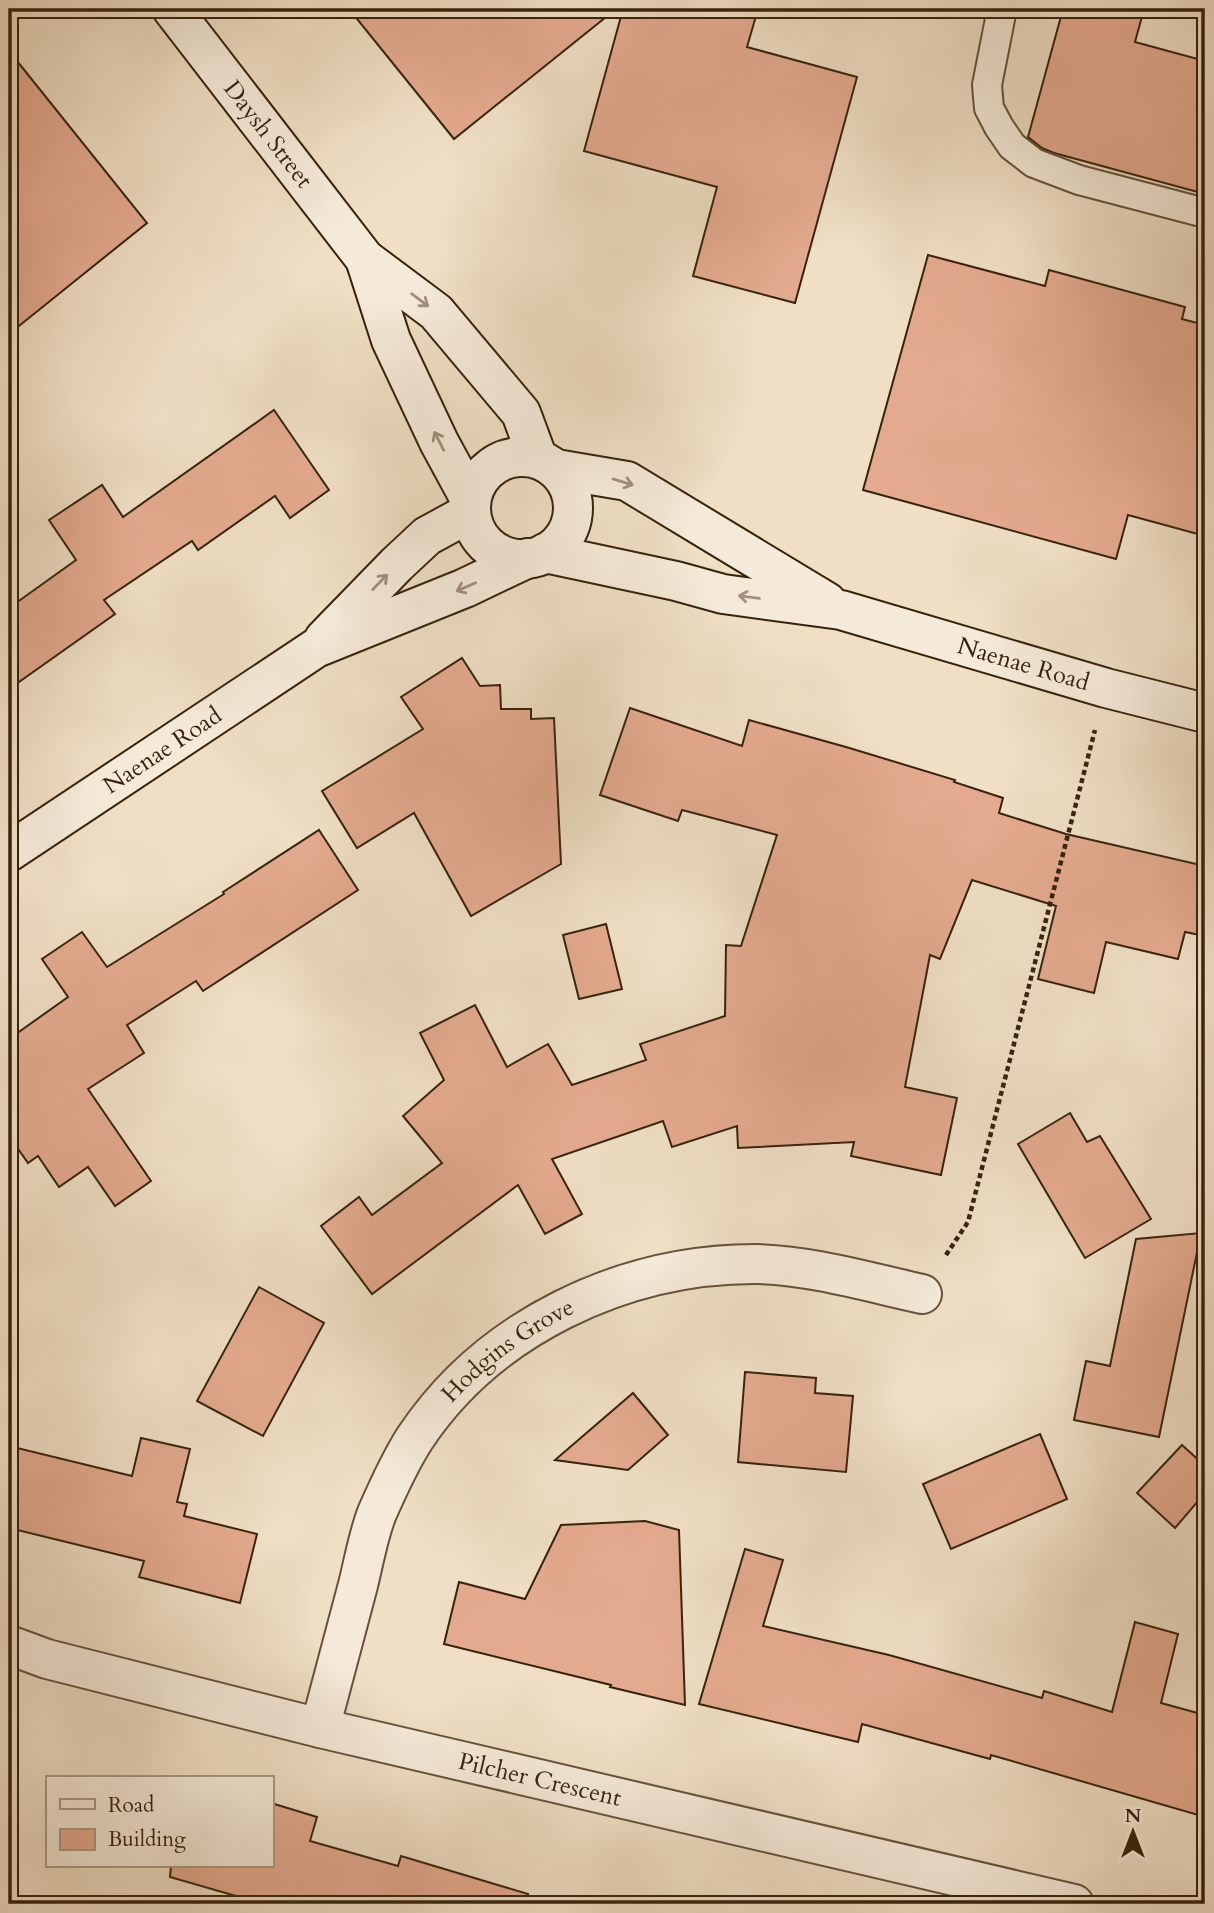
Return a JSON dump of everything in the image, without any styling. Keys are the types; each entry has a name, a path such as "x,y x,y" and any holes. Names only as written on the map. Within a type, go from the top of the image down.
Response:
{"main road":[{"name":"Daysh Street","path":"172,9 365,259 436,312 521,413 547,465"},
{"name":"Daysh Street","path":"365,259 391,340 471,507"},
{"path":"523,457 547,465 566,482 572,498 572,515 568,530 559,544 536,556 511,557 496,552 475,528 471,507 479,481 495,464 523,457"},
{"name":"Naenae Road","path":"547,465 627,481 841,610"},
{"name":"Naenae Road","path":"316,648 427,536 471,507"},
{"name":"Naenae Road","path":"9,852 316,648 465,588 536,556 676,582 723,594 841,610 1107,688 1205,713"},
{"name":"Hodgins Grove","path":"320,1728 376,1516 394,1475 415,1438 446,1397 491,1354 540,1320 591,1296 649,1278 704,1268 756,1264 820,1271 922,1294"},
{"name":"Pilcher Crescent","path":"9,1645 47,1659 320,1728 1074,1904"}],"lane":[{"path":"1002,9 986,85 989,108 1012,146 1034,163 1079,180 1205,213"}],"path":[{"path":"922,1294 968,1222 1107,688"}],"building":[{"path":"349,9 616,9 454,139"},
{"path":"623,9 758,9 747,47 857,77 795,303 693,276 717,187 584,151"},
{"path":"1063,9 1144,9 1135,42 1205,61 1205,194 1054,153 1028,137"},
{"path":"9,51 147,223 9,334"},
{"path":"928,255 1045,286 1049,270 1185,307 1182,319 1205,325 1205,536 1128,515 1116,559 863,490"},
{"path":"274,410 329,490 290,518 275,496 198,550 192,541 104,600 115,614 9,689 9,608 76,560 49,520 102,485 123,517"},
{"path":"462,658 480,686 500,685 501,709 531,709 531,719 554,718 561,864 471,916 414,813 357,848 322,791 423,729 401,697"},
{"path":"630,708 742,746 749,720 955,780 954,782 1003,798 999,813 1066,834 1205,866 1205,936 1185,932 1178,959 1106,942 1094,993 1038,979 1056,906 972,880 940,959 930,955 905,1087 957,1098 941,1175 851,1156 854,1142 738,1148 737,1126 672,1147 663,1121 552,1159 582,1214 545,1234 518,1185 372,1294 321,1226 359,1197 372,1215 442,1163 403,1116 444,1080 420,1033 475,1005 507,1067 548,1044 572,1085 646,1060 640,1044 725,1016 726,945 741,946 777,835 682,810 678,821 600,795"},
{"path":"319,830 358,890 203,991 196,981 127,1025 144,1053 88,1089 151,1181 115,1206 88,1167 59,1187 38,1156 28,1163 9,1136 9,1039 68,997 42,959 82,932 107,967 224,894 223,892"},
{"path":"606,924 622,989 579,999 563,935"},
{"path":"1070,1113 1087,1142 1100,1136 1151,1219 1085,1258 1018,1144"},
{"path":"1201,1233 1159,1437 1074,1420 1086,1361 1110,1366 1136,1239"},
{"path":"259,1287 324,1323 263,1436 197,1401"},
{"path":"745,1372 816,1378 815,1393 853,1396 846,1472 738,1462"},
{"path":"633,1393 668,1435 628,1470 555,1460"},
{"path":"1040,1434 1067,1499 951,1549 923,1484"},
{"path":"141,1438 190,1449 177,1502 187,1504 184,1516 257,1534 240,1603 139,1577 144,1561 9,1528 9,1446 132,1476"},
{"path":"1182,1445 1205,1466 1205,1493 1175,1528 1137,1493"},
{"path":"645,1521 679,1530 685,1705 444,1644 459,1582 525,1599 561,1525"},
{"path":"745,1549 783,1560 763,1626 889,1655 1042,1698 1044,1691 1112,1712 1135,1622 1178,1634 1161,1703 1205,1715 1205,1817 991,1755 990,1759 862,1724 858,1742 699,1704"},
{"path":"273,1804 317,1817 310,1841 398,1866 401,1856 528,1894 526,1904 264,1904 170,1877 171,1868 273,1868"}]}
